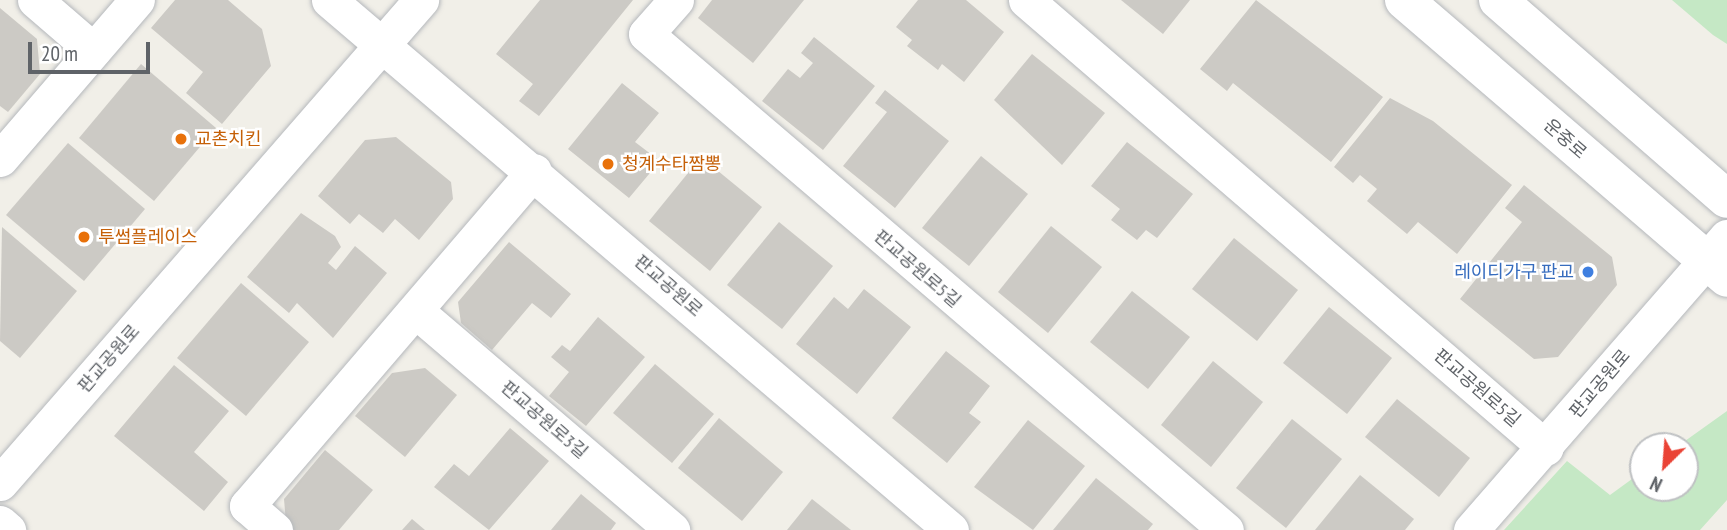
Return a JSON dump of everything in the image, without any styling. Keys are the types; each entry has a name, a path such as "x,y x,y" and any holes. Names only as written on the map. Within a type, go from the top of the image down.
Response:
{"main road":[{"name":"운중로","path":"1404,0 1720,259"},
{"path":"1498,0 1727,199"}],"street":[{"path":"34,0 93,50"},
{"path":"0,159 136,0"},
{"name":"판교공원로","path":"329,0 534,171 951,530"},
{"name":"판교공원로","path":"0,483 421,0"},
{"name":"판교공원로5길","path":"676,0 646,34 1226,530"},
{"name":"판교공원로5길","path":"1026,0 1546,448"},
{"path":"275,530 247,506 534,171"},
{"name":"판교공원로","path":"1471,530 1720,259"},
{"name":"판교공원로3길","path":"416,311 672,530"},
{"path":"0,523 8,530"}],"green space":[{"path":"1672,0 1727,0 1727,44 1713,35"},
{"path":"1727,411 1727,500 1700,530 1504,530 1567,461 1610,495 1629,481 1629,502 1699,502 1698,432"}],"building":[{"path":"175,0 228,0 262,29 271,66 222,124 186,93 203,72 151,28"},
{"path":"540,0 633,0 539,116 519,101 533,84 496,54"},
{"path":"712,0 804,0 753,63 698,18"},
{"path":"918,0 966,0 1004,32 964,82 942,64 938,70 907,46 912,40 896,27"},
{"path":"1121,0 1190,0 1163,34"},
{"path":"1256,0 1383,97 1331,162 1233,83 1227,91 1200,69"},
{"path":"0,8 37,39 40,74 8,112 0,106"},
{"path":"814,37 875,86 823,150 762,101 788,69 800,78 813,63 801,53"},
{"path":"1032,54 1105,113 1062,165 994,100"},
{"path":"141,64 216,128 154,201 79,138"},
{"path":"622,83 659,113 635,142 660,161 629,198 568,149"},
{"path":"885,90 949,141 895,208 843,166 887,112 875,103"},
{"path":"1390,98 1433,121 1512,185 1457,254 1418,222 1407,234 1367,201 1377,189 1360,175 1353,183 1334,167"},
{"path":"396,137 451,182 453,199 419,240 395,219 383,233 359,214 350,224 318,196 365,140"},
{"path":"1127,142 1193,194 1157,238 1146,230 1137,240 1111,220 1120,209 1091,186"},
{"path":"68,143 145,209 84,281 6,215"},
{"path":"981,156 1028,194 969,266 922,228"},
{"path":"701,157 762,207 710,271 649,221"},
{"path":"1524,185 1612,257 1617,285 1558,357 1534,359 1460,299 1522,222 1505,208"},
{"path":"301,213 335,236 341,247 328,263 336,270 355,246 387,273 333,338 297,303 289,313 247,277"},
{"path":"779,222 833,266 782,329 727,285"},
{"path":"1051,226 1102,267 1048,333 998,292"},
{"path":"2,227 77,291 20,358 0,341"},
{"path":"1234,238 1298,290 1257,341 1192,289"},
{"path":"509,242 571,294 551,318 532,303 492,350 461,323 458,302"},
{"path":"241,283 309,342 246,416 177,358"},
{"path":"864,289 911,327 857,394 796,344 834,297 848,309"},
{"path":"1132,291 1190,337 1148,389 1090,342"},
{"path":"1329,307 1392,358 1347,414 1283,363"},
{"path":"598,317 645,357 586,426 549,396 569,372 551,357 562,345 570,351"},
{"path":"946,351 990,386 969,413 981,422 947,463 892,418"},
{"path":"1213,361 1263,402 1211,467 1161,425"},
{"path":"655,364 714,414 672,463 613,413"},
{"path":"174,365 229,411 194,452 228,482 204,511 114,436"},
{"path":"425,368 457,395 405,457 355,416 392,373"},
{"path":"1397,399 1470,458 1439,497 1365,437"},
{"path":"719,418 783,472 742,521 678,468"},
{"path":"1292,419 1342,459 1286,528 1236,488"},
{"path":"1028,420 1085,466 1033,530 974,487"},
{"path":"510,428 549,461 489,530 434,487 454,464 469,476"},
{"path":"325,450 373,490 339,530 294,530 286,523 284,499"},
{"path":"1360,475 1414,519 1405,530 1315,530"},
{"path":"1096,478 1153,524 1148,530 1053,530"},
{"path":"581,494 616,523 611,530 551,530"},
{"path":"812,499 851,530 787,530"},
{"path":"412,519 425,530 402,530"}],"place":[{"name":"교촌치킨","path":"181,139"},
{"name":"청계수타짬뽕","path":"608,164"},
{"name":"투썸플레이스","path":"84,237"},
{"name":"레이디가구 판교","path":"1588,272"}]}
